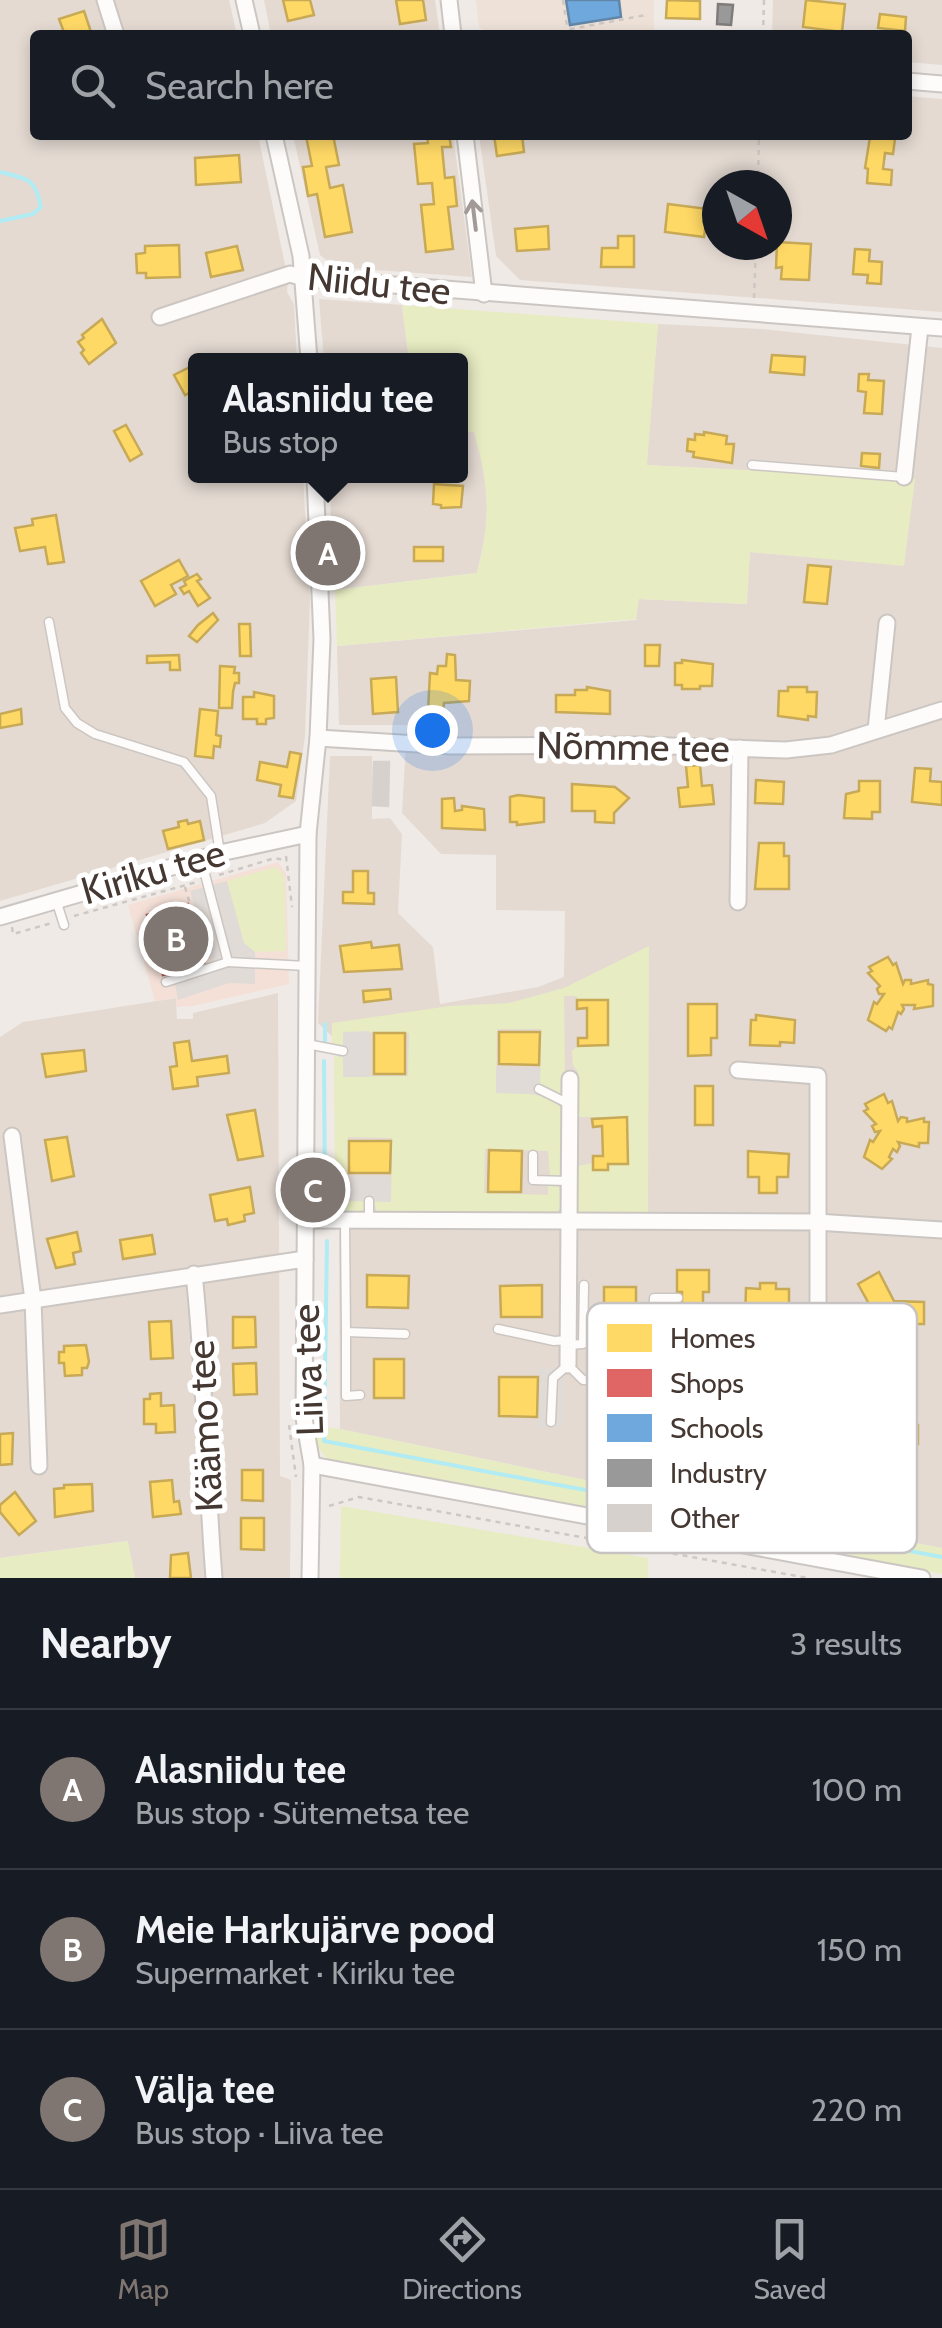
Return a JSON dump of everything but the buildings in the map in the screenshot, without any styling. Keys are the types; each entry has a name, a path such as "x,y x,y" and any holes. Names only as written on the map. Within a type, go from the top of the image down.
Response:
{"street":[{"path":"105,0 114,30"},
{"path":"244,0 251,30"},
{"path":"450,0 453,30"},
{"path":"912,81 942,84"},
{"path":"275,140 304,278 309,353"},
{"path":"466,140 484,294"},
{"name":"Niidu tee","path":"160,317 290,274 484,294 942,328"},
{"path":"904,477 920,326"},
{"name":"Liiva tee","path":"315,483 322,639 318,738 308,834 304,1418 312,1465 587,1516"},
{"path":"876,730 887,623"},
{"name":"Nõmme tee","path":"318,738 451,746 643,744 786,750 832,745 942,710"},
{"path":"738,902 740,748"},
{"name":"Kiriku tee","path":"4,916 220,853 308,834"},
{"path":"738,1070 818,1076 817,1303"},
{"path":"568,1365 570,1079"},
{"path":"12,1136 33,1300 40,1466"},
{"path":"305,1220 816,1222 942,1230"},
{"path":"0,1305 305,1259"},
{"name":"Käämo tee","path":"194,1274 214,1578"},
{"path":"310,1578 312,1465"},
{"name":"Liiva tee","path":"786,1553 921,1578"}],"lane":[{"path":"752,465 904,477"},
{"path":"49,622 65,708 77,723 95,734 184,762 211,796 220,853"},
{"path":"201,859 228,962"},
{"path":"56,900 63,922"},
{"path":"166,982 228,962 307,966"},
{"path":"306,1044 343,1051"},
{"path":"539,1089 568,1104"},
{"path":"533,1156 533,1180 568,1181"},
{"path":"368,1201 369,1221"},
{"path":"345,1221 346,1396 360,1395"},
{"path":"498,1329 554,1342 584,1344 584,1286"},
{"path":"654,1303 654,1298 678,1298"},
{"path":"346,1332 404,1334"},
{"path":"551,1422 553,1378 568,1365 587,1380"}],"path":[{"path":"563,0 567,26 571,29 646,15"},
{"path":"763,30 764,0"},
{"path":"758,170 759,140"},
{"path":"754,302 755,260"},
{"path":"4,916 13,934 275,858 287,861"},
{"path":"184,885 209,968"},
{"path":"309,1512 359,1497 587,1538"},
{"path":"669,1553 808,1578"}],"shaded area":[{"path":"0,0 229,0 236,30 30,30 30,140 259,140 288,279 287,292 294,304 297,353 188,353 188,483 303,483 310,599 305,736 296,801 265,823 0,901"},
{"path":"264,0 435,0 439,30 270,30"},
{"path":"476,0 654,0 654,30 479,27"},
{"path":"773,0 942,0 942,65 912,62 912,30 772,30"},
{"path":"912,96 942,99 942,312 520,280 496,256 480,140 912,140"},
{"path":"294,140 454,140 472,277 335,267 320,255"},
{"path":"319,299 402,305 408,353 323,353"},
{"path":"658,324 761,329 942,348 942,1548 917,1543 917,1303 587,1303 587,1480 340,1429 338,1042 318,1023 330,756 372,756 372,819 390,818 402,834 398,913 433,947 440,1004 538,987 564,977 565,911 496,910 496,855 441,854 402,813 407,725 339,725 337,646 636,620 638,599 746,604 750,552 903,565 914,479 646,465"},
{"path":"468,432 474,432 486,473 489,518 477,573 335,590 329,483 468,483"},
{"path":"278,862 286,873 289,984 193,1006 176,1007 176,998 155,1001 128,905"},
{"path":"227,881 244,943 255,952 255,984 229,983 178,1000 173,974 211,962 190,891"},
{"path":"278,993 280,1476 291,1480 290,1578 135,1578 127,1541 0,1558 0,1037 23,1022 176,998 177,1019 193,1019 193,1013"},
{"path":"369,1031 369,1077 343,1077 343,1032"},
{"path":"496,1068 541,1068 537,1094 496,1093"},
{"path":"348,1176 391,1177 391,1202 346,1201"},
{"path":"538,1368 564,1369 564,1427 538,1427"}],"green space":[{"path":"402,305 658,324 647,465 915,479 904,566 750,552 747,604 639,599 636,619 337,646 335,590 477,573 482,554 485,485 474,432 468,432 468,353 408,353"},
{"path":"276,867 284,875 286,951 255,952 244,944 227,881"},
{"path":"649,946 648,1215 579,1216 573,1211 574,1167 593,1163 594,1170 608,1170 608,1164 628,1163 627,1117 574,1117 574,1079 578,1079 578,1072 572,1051 578,1046 608,1045 607,1000 577,1000 577,996 564,996 565,1080 561,1096 540,1084 541,1029 497,1029 496,1093 541,1096 564,1111 562,1175 550,1176 548,1151 485,1149 484,1193 548,1195 548,1186 559,1187 561,1207 555,1214 377,1214 374,1201 391,1201 392,1138 348,1137 346,1200 365,1201 365,1213 335,1214 334,1056 343,1057 343,1077 408,1076 409,1033 344,1032 343,1045 332,1045 332,1023 450,1006 509,1003 564,988"},
{"path":"312,1426 587,1480 587,1508 329,1460 315,1445"},
{"path":"341,1506 587,1548 587,1553 648,1558 648,1578 340,1578"},
{"path":"128,1541 135,1578 0,1578 0,1558"},
{"path":"917,1543 942,1548 942,1574 829,1553 917,1553"}],"waterway":[{"path":"0,172 33,185 41,207 33,214 0,221"},
{"path":"325,1024 325,1042"},
{"path":"324,1061 325,1208"},
{"path":"327,1241 324,1441 587,1490"},
{"path":"917,1552 942,1557"}],"place":[{"name":"Alasniidu tee","path":"328,553"},
{"name":"Meie Harkujärve pood","path":"176,939"},
{"name":"Välja tee","path":"313,1190"}]}
